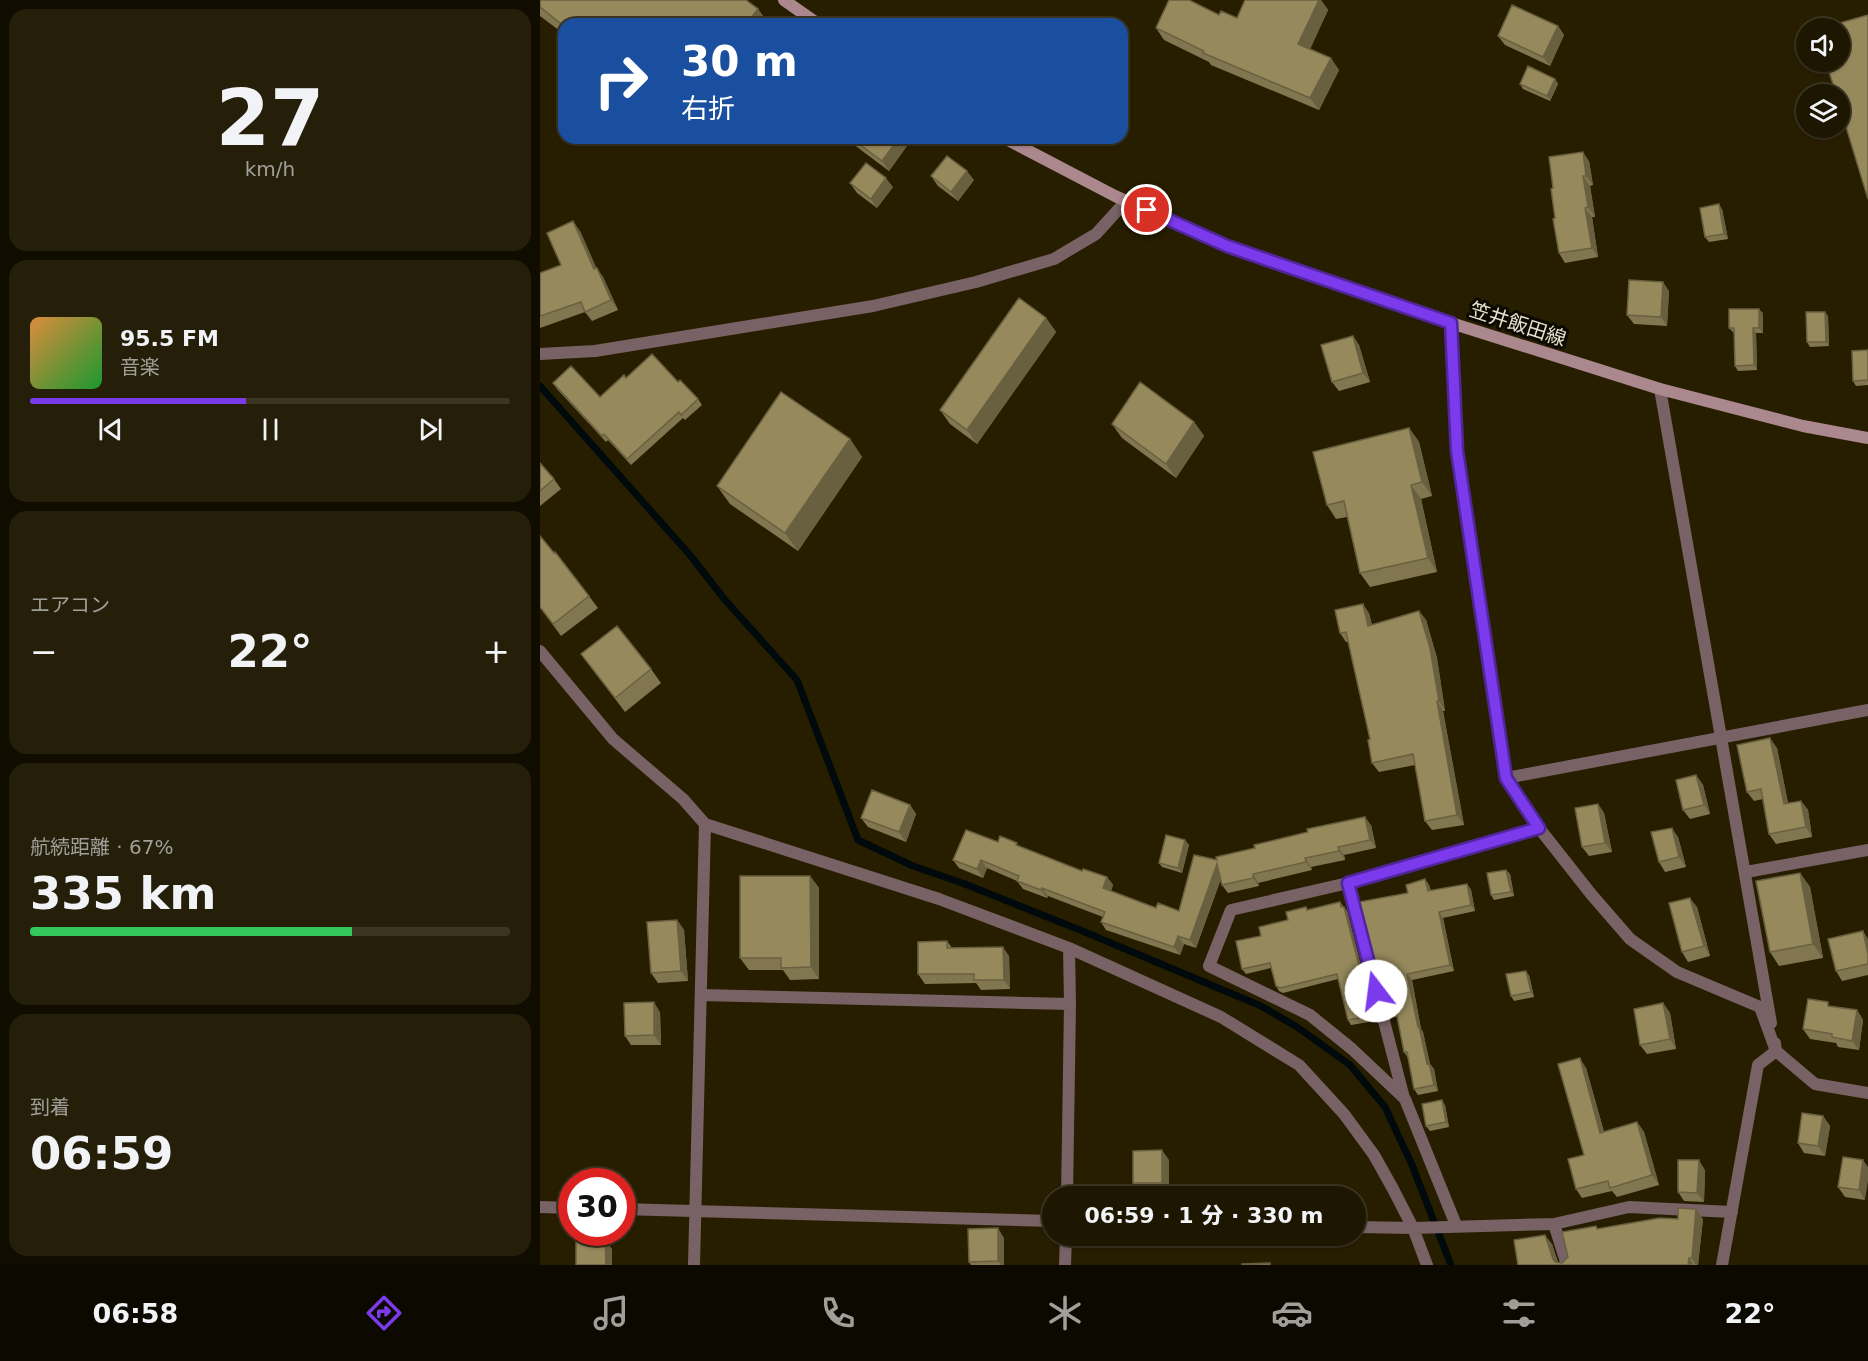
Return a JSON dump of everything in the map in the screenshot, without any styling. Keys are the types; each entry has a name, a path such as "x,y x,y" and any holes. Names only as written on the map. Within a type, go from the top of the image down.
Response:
{"main road":[{"path":"784,0 810,18"},
{"name":"笠井飯田線","path":"1016,144 1126,201 1227,246 1451,323 1660,389 1803,426 1868,438"}],"street":[{"path":"540,354 595,351 873,306 976,282 1054,259 1096,234 1126,201"},
{"path":"1451,323 1457,451 1506,778 1539,828 1630,939 1677,972 1760,1007 1776,1051 1815,1084 1868,1093"},
{"path":"1660,389 1776,1051"},
{"path":"540,651 614,739 683,800 705,824 939,899 1069,948 1221,1017 1299,1065 1344,1114 1374,1155 1417,1228 1427,1265"},
{"path":"1506,778 1868,710"},
{"path":"694,1265 705,824"},
{"path":"1405,1099 1352,1049 1310,1016 1209,966 1231,910 1348,883 1539,828"},
{"path":"1746,872 1868,850"},
{"path":"1348,883 1405,1099 1455,1225"},
{"path":"1067,1186 1069,948"},
{"path":"701,995 1070,1004"},
{"path":"1722,1265 1758,1065 1776,1051"},
{"path":"540,1207 558,1208"},
{"path":"1366,1227 1554,1224 1629,1207 1732,1212"},
{"path":"636,1209 1042,1221"},
{"path":"1554,1224 1567,1265"},
{"path":"1065,1265 1066,1246"}],"building":[{"path":"540,0 746,0 758,9 751,18 558,18 558,21 540,7"},
{"path":"1169,0 1189,0 1219,15 1221,11 1237,18 1245,0 1319,0 1298,44 1331,58 1310,98 1203,53 1204,51 1156,28"},
{"path":"1512,5 1558,26 1543,57 1498,36"},
{"path":"1868,15 1868,199 1849,138 1850,84 1833,84 1829,72 1850,72 1850,20"},
{"path":"1528,66 1555,79 1547,96 1520,84"},
{"path":"859,144 895,144 882,161"},
{"path":"1583,152 1586,176 1583,176 1588,207 1585,208 1592,248 1559,253 1553,219 1555,218 1549,157"},
{"path":"947,156 967,171 951,192 931,176"},
{"path":"866,163 886,178 871,199 850,183"},
{"path":"1719,204 1724,234 1705,237 1700,208"},
{"path":"573,221 594,269 597,268 611,300 585,312 581,302 540,316 540,273 561,265 547,233"},
{"path":"1629,280 1663,282 1661,317 1627,315"},
{"path":"1019,298 1046,318 967,430 940,410"},
{"path":"1729,309 1759,309 1759,328 1753,328 1754,365 1735,366 1734,328 1729,328"},
{"path":"1806,312 1825,312 1826,342 1807,342"},
{"path":"1353,336 1363,373 1332,382 1321,345"},
{"path":"1868,350 1868,380 1853,381 1852,351"},
{"path":"652,354 678,382 680,380 698,399 681,415 679,412 627,459 604,434 602,436 553,383 571,366 600,397 624,375 626,378"},
{"path":"1140,382 1194,422 1166,464 1112,424"},
{"path":"781,392 850,439 785,533 717,486"},
{"path":"1409,428 1422,482 1411,485 1428,558 1360,573 1344,501 1327,505 1313,452"},
{"path":"540,463 554,479 540,491"},
{"path":"540,536 589,596 553,624 540,607"},
{"path":"1363,604 1368,626 1419,611 1430,648 1457,815 1425,821 1413,754 1372,763 1368,740 1370,739 1346,632 1340,633 1335,610"},
{"path":"617,626 651,669 615,698 581,654"},
{"path":"1770,738 1784,804 1801,801 1806,827 1769,834 1761,789 1747,792 1737,745"},
{"path":"1696,775 1704,805 1683,810 1676,780"},
{"path":"872,790 910,805 899,832 861,818"},
{"path":"1598,804 1605,843 1582,847 1575,808"},
{"path":"1365,817 1370,840 1338,847 1339,851 1305,858 1306,862 1253,874 1253,878 1222,885 1217,864 1190,940 1178,936 1174,947 1101,922 1105,912 1017,881 1019,876 981,860 977,869 953,860 966,830 998,842 1000,836 1017,843 1016,845 1082,871 1083,869 1107,877 1103,888 1156,908 1158,903 1179,911 1194,855 1217,860 1216,857 1255,848 1254,845 1308,832 1307,829"},
{"path":"1672,828 1679,857 1659,862 1651,832"},
{"path":"1166,835 1185,840 1178,868 1159,863"},
{"path":"1506,870 1511,892 1491,895 1487,873"},
{"path":"1800,873 1813,944 1770,952 1756,881"},
{"path":"740,876 810,876 811,967 781,968 781,958 740,958"},
{"path":"1425,879 1428,891 1467,884 1471,905 1439,912 1450,965 1407,974 1427,1064 1429,1063 1434,1085 1414,1089 1396,1011 1387,1011 1359,902 1408,893 1406,885"},
{"path":"1690,898 1704,946 1682,952 1669,903"},
{"path":"1340,902 1341,907 1344,907 1372,1016 1348,1020 1337,974 1280,988 1276,986 1270,963 1242,969 1236,941 1261,936 1259,927 1288,920 1286,912 1306,907 1307,910"},
{"path":"677,920 681,971 651,973 647,922"},
{"path":"1863,931 1868,964 1836,971 1828,939"},
{"path":"947,941 947,948 1003,947 1004,980 974,980 974,974 918,974 918,942"},
{"path":"1526,971 1531,992 1511,996 1506,974"},
{"path":"1808,999 1828,1002 1828,1006 1857,1010 1852,1041 1832,1037 1832,1034 1803,1029"},
{"path":"654,1002 654,1035 625,1036 624,1003"},
{"path":"1663,1003 1670,1039 1640,1045 1634,1009"},
{"path":"1580,1058 1600,1133 1637,1122 1652,1175 1610,1188 1608,1181 1576,1189 1568,1159 1584,1155 1558,1064"},
{"path":"1442,1100 1446,1122 1426,1126 1422,1104"},
{"path":"1802,1113 1823,1116 1818,1146 1798,1143"},
{"path":"1162,1150 1162,1183 1133,1183 1133,1151"},
{"path":"1843,1157 1863,1160 1859,1190 1838,1187"},
{"path":"1678,1160 1699,1160 1697,1193 1678,1192"},
{"path":"1678,1208 1696,1209 1692,1258 1689,1258 1688,1265 1518,1265 1514,1240 1545,1235 1553,1259 1555,1262 1562,1263 1568,1257 1562,1232 1596,1226 1597,1229 1660,1218 1678,1219"},
{"path":"998,1228 998,1261 969,1262 968,1229"},
{"path":"576,1246 605,1246 606,1265 576,1265"},
{"path":"1270,1263 1270,1265 1242,1265 1242,1264"}],"waterway":[{"path":"540,386 797,680 858,840 913,866 965,884 1080,930 1261,1006 1297,1027 1350,1065 1385,1107 1412,1165 1451,1265"}],"route":[{"path":"1147,210 1227,246 1451,323 1457,451 1506,778 1539,828 1348,883 1376,991"}]}
